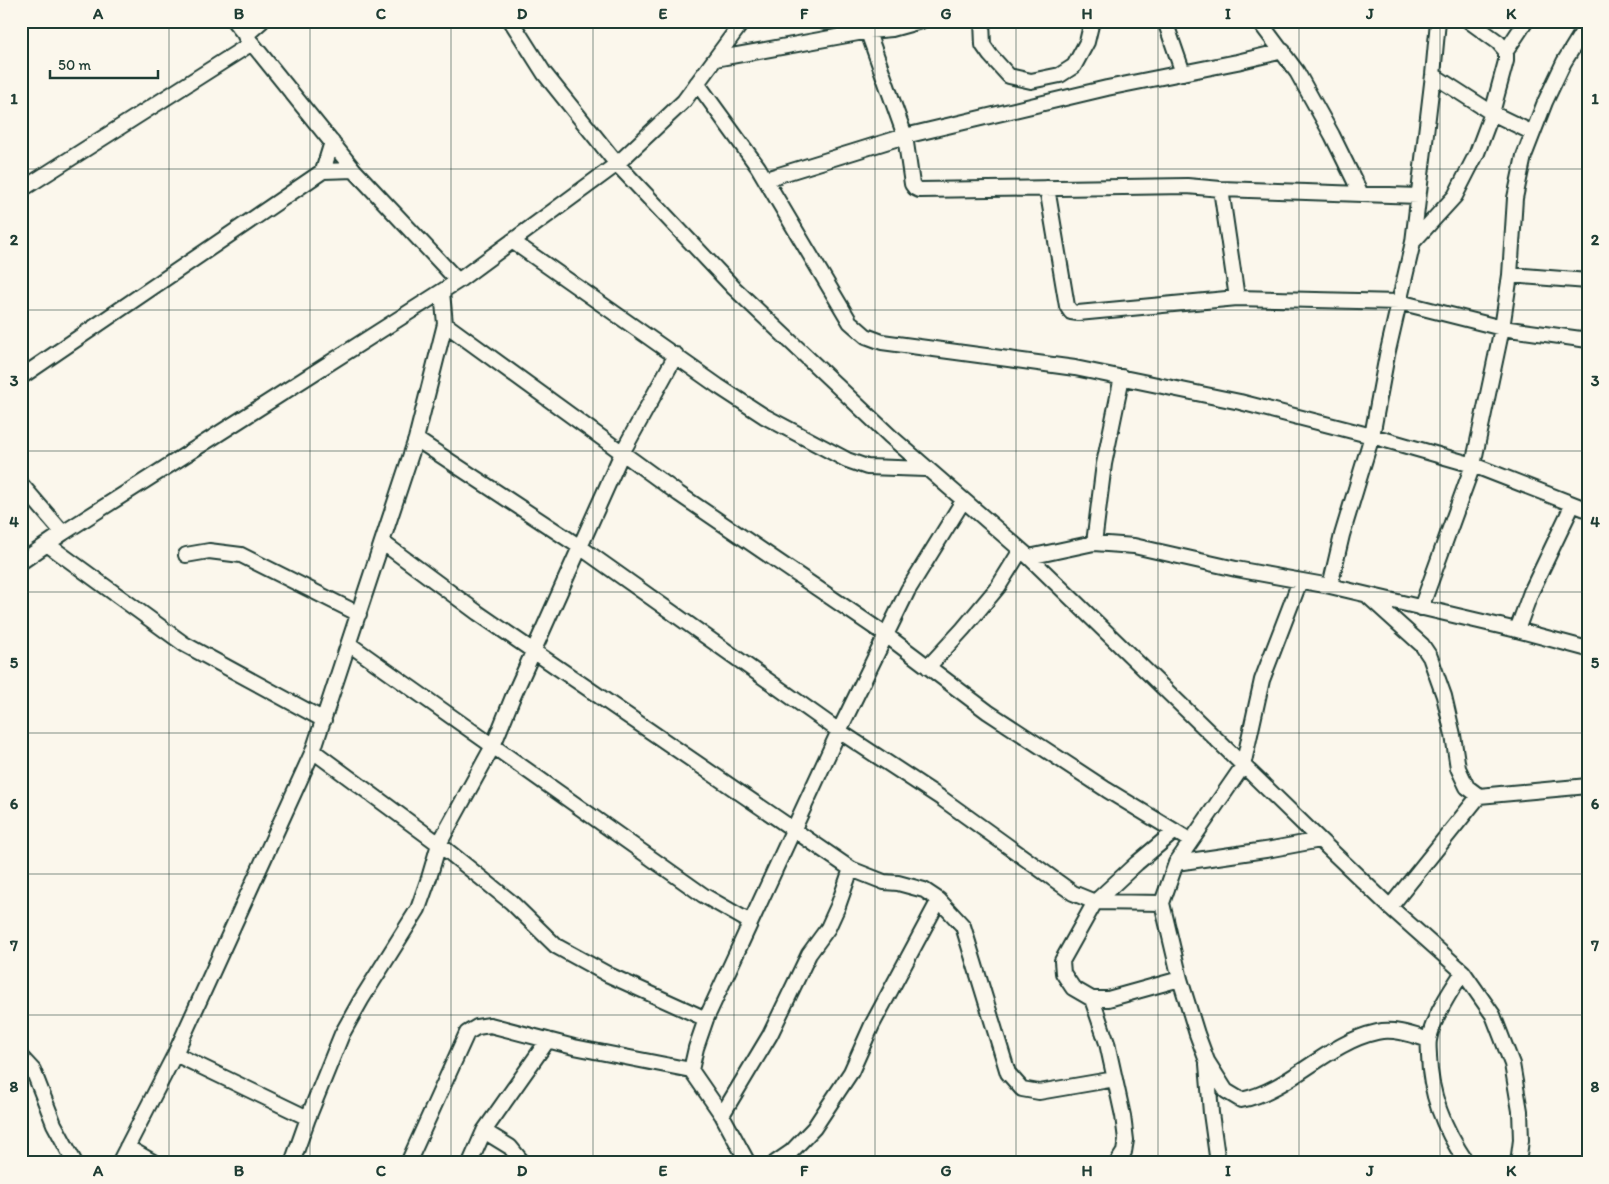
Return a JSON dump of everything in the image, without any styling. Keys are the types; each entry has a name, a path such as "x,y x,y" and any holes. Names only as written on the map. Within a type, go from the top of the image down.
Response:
{"street":[{"path":"234,21 354,170 458,281"},
{"path":"21,190 249,39 262,21"},
{"path":"511,21 544,73 616,164 734,288 883,430 1025,554 1390,907 1463,972 1493,1015 1512,1064 1520,1111 1521,1140 1518,1163"},
{"path":"21,562 442,292 616,164 684,100 743,21"},
{"path":"715,59 867,26 892,29 921,21"},
{"path":"982,21 983,46 990,55 1009,76 1031,81 1060,75 1074,66 1086,42 1092,21"},
{"path":"1165,21 1183,73"},
{"path":"1260,21 1298,72 1332,134 1361,194"},
{"path":"1330,586 1342,535 1372,436 1413,242 1438,21"},
{"path":"1469,21 1498,42 1506,51"},
{"path":"1413,242 1455,196 1477,153 1492,112 1506,61 1506,51 1526,21"},
{"path":"1421,608 1473,465 1502,328 1510,275 1515,198 1524,156 1545,102 1564,62 1588,23"},
{"path":"867,26 905,136 912,184 919,190 1187,186 1221,189 1418,196"},
{"path":"766,179 905,136 1107,88 1282,51"},
{"path":"1433,75 1492,112 1533,133"},
{"path":"697,83 766,179 850,322 866,336 882,342 1075,368 1240,402 1372,436 1473,465 1588,510"},
{"path":"323,171 332,142"},
{"path":"21,377 323,171 354,170"},
{"path":"1047,188 1067,306 1071,312 1078,314 1237,298 1399,302 1502,328 1588,340"},
{"path":"1221,189 1237,298"},
{"path":"512,240 764,416 847,460 867,466 926,469"},
{"path":"1510,275 1588,281"},
{"path":"119,1163 175,1054 324,720 416,439 445,324 442,292"},
{"path":"445,324 679,494 886,635 996,717 1107,790 1191,841"},
{"path":"292,1163 342,1034 418,909 430,878 439,844 493,746 533,651 622,453 676,355"},
{"path":"1094,543 1104,464 1122,378"},
{"path":"416,439 580,547 839,731 941,798 1073,893 1095,902 1162,903"},
{"path":"21,484 62,534"},
{"path":"691,1070 706,1018 839,731 908,590 963,501"},
{"path":"1517,630 1531,592 1572,504"},
{"path":"382,542 478,613 850,869 884,882 898,883 924,890 939,900 963,926 1008,1073 1022,1089 1039,1092 1115,1079"},
{"path":"928,667 963,629 1025,554 1094,543 1134,546 1236,569 1330,586 1517,630 1588,649"},
{"path":"47,544 184,644 324,720"},
{"path":"186,555 209,550 241,556 359,614"},
{"path":"1300,581 1262,680 1243,766 1176,863 1162,903 1180,979 1196,1034 1207,1061 1226,1091 1241,1100 1255,1097 1302,1071 1345,1043 1378,1032 1401,1032 1429,1040"},
{"path":"1367,595 1422,645 1430,657 1444,696 1453,734 1458,768 1467,787 1479,796 1588,786"},
{"path":"349,644 703,895 750,922"},
{"path":"312,750 439,844 511,902 556,946 609,975 706,1018"},
{"path":"1390,907 1479,796"},
{"path":"1175,831 1136,863 1095,902 1062,961 1063,974 1073,988 1092,999 1108,999 1180,979"},
{"path":"1176,863 1272,850 1320,840"},
{"path":"722,1115 770,1035 809,954 828,928 838,906 850,869"},
{"path":"775,1163 791,1152 814,1128 851,1072 877,1017 939,900"},
{"path":"1463,972 1442,1006 1429,1040 1430,1073 1438,1108 1453,1142 1467,1163"},
{"path":"1092,999 1107,1043 1123,1116 1126,1140 1124,1152 1116,1163"},
{"path":"408,1163 468,1033 477,1027 490,1025 574,1047 691,1070 722,1115 748,1163"},
{"path":"470,1163 484,1131 548,1040"},
{"path":"175,1054 308,1118"},
{"path":"21,1057 33,1070 54,1124 75,1163"},
{"path":"1207,1061 1211,1113 1218,1163"},
{"path":"484,1131 510,1147 523,1163"},
{"path":"127,1147 155,1163"}]}
